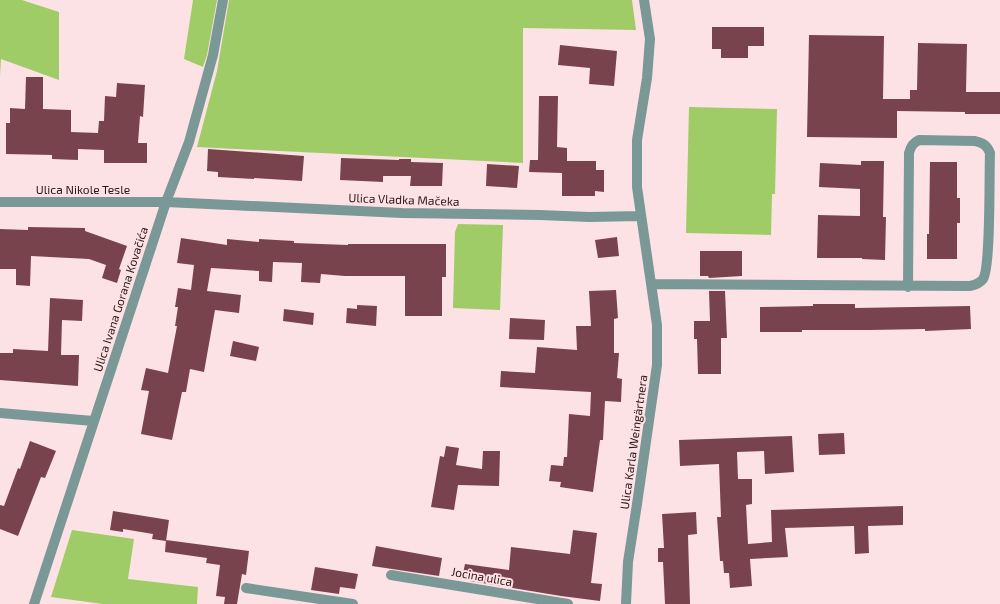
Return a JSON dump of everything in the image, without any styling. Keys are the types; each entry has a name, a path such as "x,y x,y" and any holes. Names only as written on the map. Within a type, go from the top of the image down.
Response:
{"street":[{"name":"Ulica Ivana Gorana Kovačića","path":"34,604 166,202 189,142 211,63 223,0"},
{"name":"Ulica Karla Weingärtnera","path":"626,604 628,562 638,504 656,365 657,325 637,187 637,140 647,78 650,39 644,0"},
{"path":"650,284 908,287 977,285 983,279 986,272 987,256 990,153 988,147 982,142 919,140 914,142 911,146 909,152 908,287"},
{"name":"Ulica Nikole Tesle","path":"0,202 166,202"},
{"name":"Ulica Vladka Mačeka","path":"166,202 402,213 589,217 641,216"},
{"path":"0,413 93,421"},
{"name":"Jocina ulica","path":"392,575 568,604"},
{"path":"246,588 353,604"}],"green space":[{"path":"0,0 22,0 59,12 59,80 1,59 0,76"},
{"path":"193,0 217,0 207,55 203,67 184,59"},
{"path":"229,0 632,0 636,30 523,28 523,163 197,147 217,71"},
{"path":"689,107 777,109 775,194 772,194 771,235 686,233"},
{"path":"458,224 503,225 500,310 453,308 455,232"},
{"path":"72,530 134,539 128,579 198,587 197,604 103,604 51,597"}],"building":[{"path":"712,27 764,27 764,46 748,46 748,58 721,58 721,49 712,49"},
{"path":"809,35 884,36 883,99 910,99 910,90 917,90 918,43 967,44 966,92 1000,92 1000,114 897,111 897,138 807,137"},
{"path":"560,45 617,51 614,86 589,84 590,68 558,65"},
{"path":"26,77 43,77 43,109 71,110 71,132 98,133 99,121 104,121 105,96 116,97 117,83 145,85 143,117 140,116 138,143 147,143 147,163 104,163 104,150 78,149 78,160 52,159 52,155 6,154 6,123 10,123 10,108 25,109"},
{"path":"539,96 558,96 557,147 567,148 567,161 596,161 596,170 604,170 604,192 595,191 595,196 562,196 562,173 529,172 530,160 538,160"},
{"path":"208,149 304,156 302,181 218,177 218,172 207,171"},
{"path":"341,158 411,159 411,162 443,163 442,186 410,186 411,176 383,176 383,182 340,180"},
{"path":"861,161 884,161 883,217 886,217 885,260 862,258 817,258 818,215 860,216 860,189 819,187 820,163 861,165"},
{"path":"930,162 957,162 957,198 960,198 960,223 957,223 957,259 927,259 927,234 929,234"},
{"path":"487,164 519,166 517,188 486,186"},
{"path":"28,227 85,228 85,231 127,246 119,269 121,270 117,283 102,278 106,265 89,259 31,256 30,286 16,285 16,269 0,269 0,229 28,230"},
{"path":"617,237 619,256 598,258 595,240"},
{"path":"181,238 227,245 227,239 259,242 259,239 294,241 294,243 348,245 446,244 446,277 442,277 442,316 405,316 405,276 345,276 321,274 320,283 301,282 302,263 273,262 272,282 259,281 259,271 211,268 207,291 241,295 239,313 215,310 204,372 190,369 186,392 182,392 172,440 141,434 149,391 141,390 146,368 168,373 177,326 175,326 178,307 175,307 178,288 191,290 194,265 177,263"},
{"path":"700,251 742,251 742,276 709,278 708,276 700,276"},
{"path":"616,290 618,318 614,319 614,353 619,353 617,378 622,379 621,402 605,401 603,440 600,440 593,492 560,487 561,482 549,481 551,465 563,466 564,457 567,457 569,414 590,416 591,392 500,387 501,371 535,373 537,347 577,350 576,326 591,326 589,291"},
{"path":"709,291 725,291 727,338 721,338 721,374 698,374 697,339 694,339 694,321 710,321"},
{"path":"50,298 83,300 82,321 62,320 61,355 79,355 78,386 0,380 0,353 13,353 13,349 48,351"},
{"path":"813,304 855,304 855,308 970,306 971,329 925,331 925,329 802,330 802,332 760,332 760,307 813,306"},
{"path":"357,305 377,306 376,326 346,323 347,308 357,309"},
{"path":"284,309 314,313 313,325 283,321"},
{"path":"510,318 545,320 544,340 509,339"},
{"path":"233,341 259,347 256,361 230,356"},
{"path":"844,433 845,454 819,455 818,434"},
{"path":"792,436 794,472 765,474 764,451 737,452 738,479 752,479 752,504 746,505 748,544 772,542 771,510 903,506 903,525 868,526 869,553 855,554 854,526 785,528 788,557 750,559 752,586 730,588 729,573 724,573 723,561 720,561 717,517 721,517 719,464 680,466 679,440"},
{"path":"30,441 56,451 45,478 41,477 18,536 0,529 0,505 4,506"},
{"path":"446,446 459,448 456,465 482,469 483,451 500,451 499,486 458,485 454,510 431,507 440,456 444,457"},
{"path":"113,511 169,520 166,541 152,539 153,534 123,529 123,532 110,530"},
{"path":"696,512 697,534 688,535 690,604 665,604 663,562 658,562 658,548 664,548 662,514"},
{"path":"573,530 597,533 591,583 602,584 600,601 470,581 470,579 462,578 465,564 509,570 511,547 570,554"},
{"path":"166,540 249,551 246,575 242,574 237,604 224,604 225,597 216,596 220,565 206,563 207,558 165,552"},
{"path":"376,546 442,558 439,576 372,566"},
{"path":"315,567 358,574 355,589 340,587 339,594 311,590"}]}
